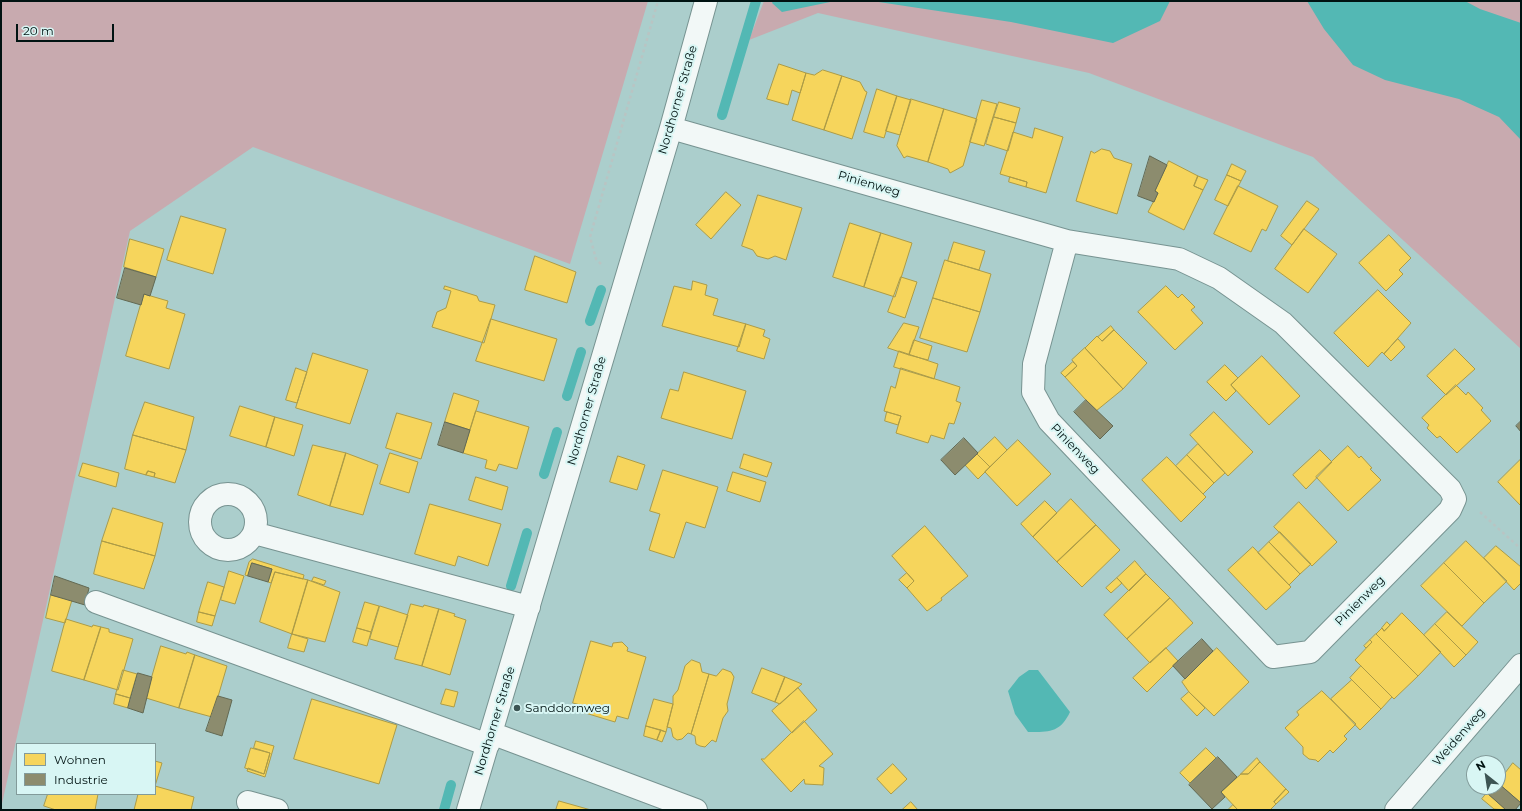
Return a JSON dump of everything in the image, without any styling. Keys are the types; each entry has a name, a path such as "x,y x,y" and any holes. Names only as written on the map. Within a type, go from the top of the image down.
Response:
{"street":[{"name":"Nordhorner Straße","path":"468,810 671,128 704,4"},
{"name":"Pinienweg","path":"671,128 1067,240 1179,259 1219,278 1283,323 1450,489 1455,499 1450,510 1310,652 1273,657 1049,421 1033,392 1034,364 1067,240"},
{"path":"254,533 529,607"},
{"path":"96,602 696,810"},
{"name":"Weidenweg","path":"1396,810 1521,665"},
{"path":"248,802 277,810"}],"path":[{"path":"606,270 596,259 590,237 658,1"},
{"path":"1455,499 1472,505 1521,549"}],"shaded area":[{"path":"1,1 648,1 570,264 253,147 130,231 1,808"},
{"path":"764,1 1521,1 1521,349 1313,157 1089,73 818,13 749,40"}],"water":[{"path":"773,1 835,1 782,12 772,3"},
{"path":"872,1 1170,1 1160,21 1113,43 1011,22"},
{"path":"1307,1 1465,1 1480,9 1521,23 1521,140 1499,117 1459,99 1385,80 1353,65 1324,29"},
{"path":"1029,670 1038,670 1070,712 1058,728 1042,732 1028,732 1015,714 1008,691 1019,677"}],"building: Wohnen":[{"path":"779,64 806,73 800,93 792,90 788,105 767,99"},
{"path":"823,70 842,76 824,130 792,120 806,73 814,75"},
{"path":"842,76 860,82 867,92 852,139 824,130"},
{"path":"877,89 897,96 884,138 864,132"},
{"path":"897,96 911,100 900,135 886,131"},
{"path":"911,99 944,109 928,162 907,156 904,158 897,146"},
{"path":"982,100 997,104 984,146 970,142"},
{"path":"999,102 1020,108 1016,123 994,117"},
{"path":"944,109 977,119 963,166 950,173 948,169 928,162"},
{"path":"994,117 1016,123 1008,151 986,144"},
{"path":"1035,128 1063,137 1046,193 1026,187 1027,182 1000,174 1013,132 1032,138"},
{"path":"1102,149 1110,151 1114,158 1132,164 1117,214 1076,201 1091,151 1094,153"},
{"path":"1169,161 1198,176 1194,186 1203,190 1184,230 1148,212 1158,193 1155,191"},
{"path":"1232,164 1246,171 1241,181 1227,175"},
{"path":"1227,175 1241,181 1228,206 1215,200"},
{"path":"1198,176 1208,180 1203,190 1194,186"},
{"path":"1010,177 1027,182 1026,187 1009,182"},
{"path":"1238,186 1278,206 1266,231 1262,229 1251,252 1214,234"},
{"path":"726,192 741,205 711,239 696,225"},
{"path":"758,195 802,208 786,260 775,256 768,259 757,256 753,250 742,246"},
{"path":"1307,201 1319,209 1292,245 1281,236"},
{"path":"181,216 226,229 213,274 167,260"},
{"path":"850,223 881,233 864,287 833,277"},
{"path":"1304,229 1337,254 1308,293 1275,269"},
{"path":"881,233 912,243 895,297 864,287"},
{"path":"1389,235 1411,258 1399,270 1403,274 1386,291 1359,263"},
{"path":"130,239 164,249 156,277 124,267"},
{"path":"954,242 985,251 979,270 948,261"},
{"path":"535,256 576,272 567,303 525,290"},
{"path":"945,260 991,274 980,312 933,298"},
{"path":"901,277 917,282 905,318 888,312"},
{"path":"693,281 707,285 705,295 718,299 713,315 746,324 739,347 662,326 674,286 691,290"},
{"path":"445,286 477,296 479,301 495,305 484,343 432,327 437,312 446,308 451,291 444,289"},
{"path":"1166,286 1178,298 1182,294 1195,307 1191,310 1203,323 1175,350 1138,312"},
{"path":"1378,290 1411,323 1384,354 1382,352 1368,367 1334,333"},
{"path":"144,294 168,301 166,308 185,314 169,369 126,356"},
{"path":"933,298 980,312 967,352 920,338"},
{"path":"491,319 557,339 544,381 476,361"},
{"path":"904,323 919,327 909,355 888,348"},
{"path":"746,324 765,330 763,336 770,339 764,359 737,351"},
{"path":"1111,326 1114,330 1102,341 1098,337"},
{"path":"1114,330 1147,363 1123,389 1085,348 1097,336 1102,341"},
{"path":"1398,339 1405,347 1391,361 1384,354"},
{"path":"914,340 932,346 928,360 909,355"},
{"path":"1085,348 1123,389 1096,411 1065,377 1077,366 1072,360"},
{"path":"1455,349 1475,369 1446,395 1427,376"},
{"path":"899,351 938,364 934,379 894,367"},
{"path":"313,353 368,370 350,424 296,408"},
{"path":"1262,356 1300,396 1269,425 1231,385"},
{"path":"1073,362 1077,366 1065,377 1061,373"},
{"path":"1225,365 1238,378 1231,385 1236,391 1226,401 1207,382"},
{"path":"296,368 307,372 297,403 286,400"},
{"path":"901,368 960,387 956,401 961,403 954,424 949,423 944,439 931,435 928,443 896,433 901,416 884,411 891,386 895,388"},
{"path":"684,372 746,391 732,439 661,418 670,389 678,391"},
{"path":"1456,385 1466,395 1468,392 1483,408 1481,410 1491,421 1457,453 1440,436 1437,438 1427,428 1429,425 1422,418"},
{"path":"454,393 479,401 470,430 445,422"},
{"path":"145,402 194,417 186,450 133,435"},
{"path":"240,406 275,417 266,447 230,436"},
{"path":"476,411 529,427 517,469 499,464 496,471 485,468 487,460 463,453"},
{"path":"887,412 901,416 898,425 885,421"},
{"path":"1214,412 1253,452 1228,476 1190,435"},
{"path":"397,413 432,423 421,459 386,448"},
{"path":"275,417 303,425 294,456 266,447"},
{"path":"133,435 186,450 175,483 154,477 155,473 148,471 146,475 125,469"},
{"path":"995,437 1007,450 990,467 977,454"},
{"path":"1018,440 1051,474 1017,506 985,472"},
{"path":"1198,444 1225,473 1214,483 1187,455"},
{"path":"313,445 346,453 330,506 298,495"},
{"path":"1348,446 1359,458 1361,456 1372,468 1370,469 1381,480 1348,511 1316,477"},
{"path":"1320,450 1332,462 1306,489 1293,475"},
{"path":"346,453 378,465 363,515 330,506"},
{"path":"390,453 418,462 409,493 380,484"},
{"path":"744,454 772,463 767,477 740,468"},
{"path":"977,454 990,467 978,479 965,465"},
{"path":"1187,455 1214,483 1203,494 1176,466"},
{"path":"618,456 645,465 637,490 610,482"},
{"path":"1167,457 1206,497 1181,522 1142,480"},
{"path":"1521,459 1521,506 1498,482"},
{"path":"83,463 119,473 116,487 79,476"},
{"path":"663,470 718,487 705,528 686,522 674,558 649,550 660,514 650,511"},
{"path":"148,471 155,473 154,477 146,475"},
{"path":"733,472 766,482 760,502 727,491"},
{"path":"476,477 508,487 502,510 469,500"},
{"path":"1071,499 1096,525 1057,562 1033,537"},
{"path":"1045,501 1057,513 1033,537 1021,524"},
{"path":"1299,502 1337,542 1312,566 1274,527"},
{"path":"430,504 501,524 488,566 458,556 455,566 415,554"},
{"path":"113,508 163,523 155,556 102,541"},
{"path":"1096,525 1120,550 1082,587 1057,562"},
{"path":"925,526 968,576 941,598 942,600 927,611 907,588 914,581 892,556"},
{"path":"1280,532 1311,564 1300,574 1269,542"},
{"path":"102,541 155,556 144,589 94,574"},
{"path":"1466,541 1507,581 1484,603 1444,563"},
{"path":"1269,542 1300,574 1289,585 1258,553"},
{"path":"1496,546 1521,567 1521,583 1514,590 1484,558"},
{"path":"1253,547 1291,587 1266,610 1228,570"},
{"path":"253,559 304,575 303,579 275,572 271,583 268,582 272,569 252,563 248,576 245,575 249,562"},
{"path":"1135,561 1146,574 1129,591 1117,578"},
{"path":"1444,563 1484,603 1462,626 1421,586"},
{"path":"229,571 244,576 235,604 221,600"},
{"path":"275,572 308,580 292,634 260,622"},
{"path":"907,573 914,581 907,588 899,580"},
{"path":"1146,574 1170,598 1127,639 1104,615"},
{"path":"314,577 326,581 324,585 312,581"},
{"path":"1117,578 1122,583 1111,593 1106,588"},
{"path":"308,580 340,592 325,642 292,634"},
{"path":"208,582 224,587 215,616 199,612"},
{"path":"51,595 72,600 65,623 46,618"},
{"path":"1170,598 1193,623 1150,663 1127,639"},
{"path":"365,602 379,606 371,632 357,628"},
{"path":"411,604 423,607 424,605 439,609 422,666 395,659"},
{"path":"380,606 408,615 398,647 370,639"},
{"path":"439,609 455,614 454,616 466,620 450,675 422,666"},
{"path":"199,612 215,616 212,626 197,622"},
{"path":"1447,612 1478,642 1466,655 1435,624"},
{"path":"1402,613 1441,652 1418,676 1376,634 1382,628 1384,631"},
{"path":"66,619 92,627 93,625 101,627 84,680 52,671"},
{"path":"1387,622 1390,625 1384,631 1382,628"},
{"path":"1435,624 1466,655 1454,667 1424,635"},
{"path":"101,627 109,629 109,632 133,639 118,690 84,680"},
{"path":"357,628 371,632 367,646 353,642"},
{"path":"292,634 308,639 304,652 288,648"},
{"path":"1376,634 1418,676 1394,699 1355,660 1372,642 1370,640"},
{"path":"1370,640 1372,642 1366,648 1364,646"},
{"path":"591,641 612,647 613,643 622,642 628,648 627,651 646,657 628,719 617,716 615,722 582,712 584,706 573,703"},
{"path":"161,646 186,654 187,652 195,655 179,708 146,698"},
{"path":"1166,648 1178,661 1147,692 1133,678"},
{"path":"1217,648 1249,682 1214,716 1189,692 1182,682"},
{"path":"195,655 227,666 212,717 179,708"},
{"path":"692,660 700,663 702,672 709,674 691,734 688,733 682,739 677,740 673,737 671,728 667,727 673,704 673,696 678,690 685,666"},
{"path":"1361,666 1392,697 1381,709 1350,678"},
{"path":"762,668 785,677 775,702 752,693"},
{"path":"723,669 731,672 734,677 727,704 728,711 723,718 716,742 712,740 705,747 700,746 696,744 695,736 691,734 709,674 716,676"},
{"path":"123,670 137,674 130,698 116,694"},
{"path":"785,677 802,684 780,704 775,702"},
{"path":"1352,680 1381,709 1360,730 1331,699"},
{"path":"798,688 817,710 792,733 772,711"},
{"path":"446,689 458,692 454,707 441,704"},
{"path":"1322,691 1356,724 1344,736 1347,739 1333,753 1330,750 1318,762 1316,760 1309,759 1303,754 1303,747 1285,728 1299,715 1297,712"},
{"path":"1189,692 1205,708 1197,716 1181,699"},
{"path":"116,694 130,698 128,708 114,704"},
{"path":"312,699 397,725 379,784 294,759"},
{"path":"654,699 673,704 666,732 646,726"},
{"path":"804,721 833,754 819,766 824,768 823,785 805,784 804,779 791,792 761,759 764,759"},
{"path":"646,726 661,730 657,740 644,736"},
{"path":"661,730 666,732 662,742 657,740"},
{"path":"256,741 274,746 265,777 247,771 248,768 264,774 270,753 254,748"},
{"path":"251,748 270,753 264,774 245,768"},
{"path":"1206,748 1216,758 1190,783 1180,773"},
{"path":"1257,758 1260,762 1248,774 1241,774"},
{"path":"156,761 162,763 156,783"},
{"path":"1260,762 1286,789 1274,802 1276,804 1270,810 1238,810 1221,792 1241,774 1248,774"},
{"path":"1513,763 1521,770 1521,803 1506,790 1506,772"},
{"path":"893,764 907,779 891,794 877,779"},
{"path":"156,786 194,797 191,810 134,810 138,795 156,795"},
{"path":"1286,789 1289,792 1276,804 1274,802"},
{"path":"48,795 98,795 95,810 56,810 44,806"},
{"path":"1485,795 1489,795 1507,810 1494,809 1482,799"},
{"path":"559,801 591,810 556,810"},
{"path":"911,802 918,810 902,810"},
{"path":"1233,805 1238,810 1228,810"}],"building: Industrie":[{"path":"1150,156 1167,165 1155,191 1158,193 1154,202 1138,196"},
{"path":"125,268 156,277 150,296 144,294 141,305 117,298"},
{"path":"1086,400 1113,426 1100,439 1074,412"},
{"path":"1521,421 1521,432 1516,426"},
{"path":"445,422 470,430 463,453 438,445"},
{"path":"964,438 978,453 955,475 941,460"},
{"path":"252,563 272,569 268,582 248,576"},
{"path":"55,576 89,588 85,605 51,595"},
{"path":"1202,639 1213,651 1185,679 1173,666"},
{"path":"138,673 152,677 143,713 128,708"},
{"path":"218,696 232,700 222,736 206,731"},
{"path":"1218,757 1237,777 1221,792 1225,797 1212,809 1189,785"},
{"path":"1506,790 1521,803 1515,810 1506,810 1489,795 1506,795"}],"waterway":[{"path":"722,115 756,1"},
{"path":"590,321 601,290"},
{"path":"567,396 581,352"},
{"path":"544,474 557,432"},
{"path":"511,586 527,533"},
{"path":"444,810 451,785"}],"place":[{"name":"Sanddornweg","path":"517,708"}]}
